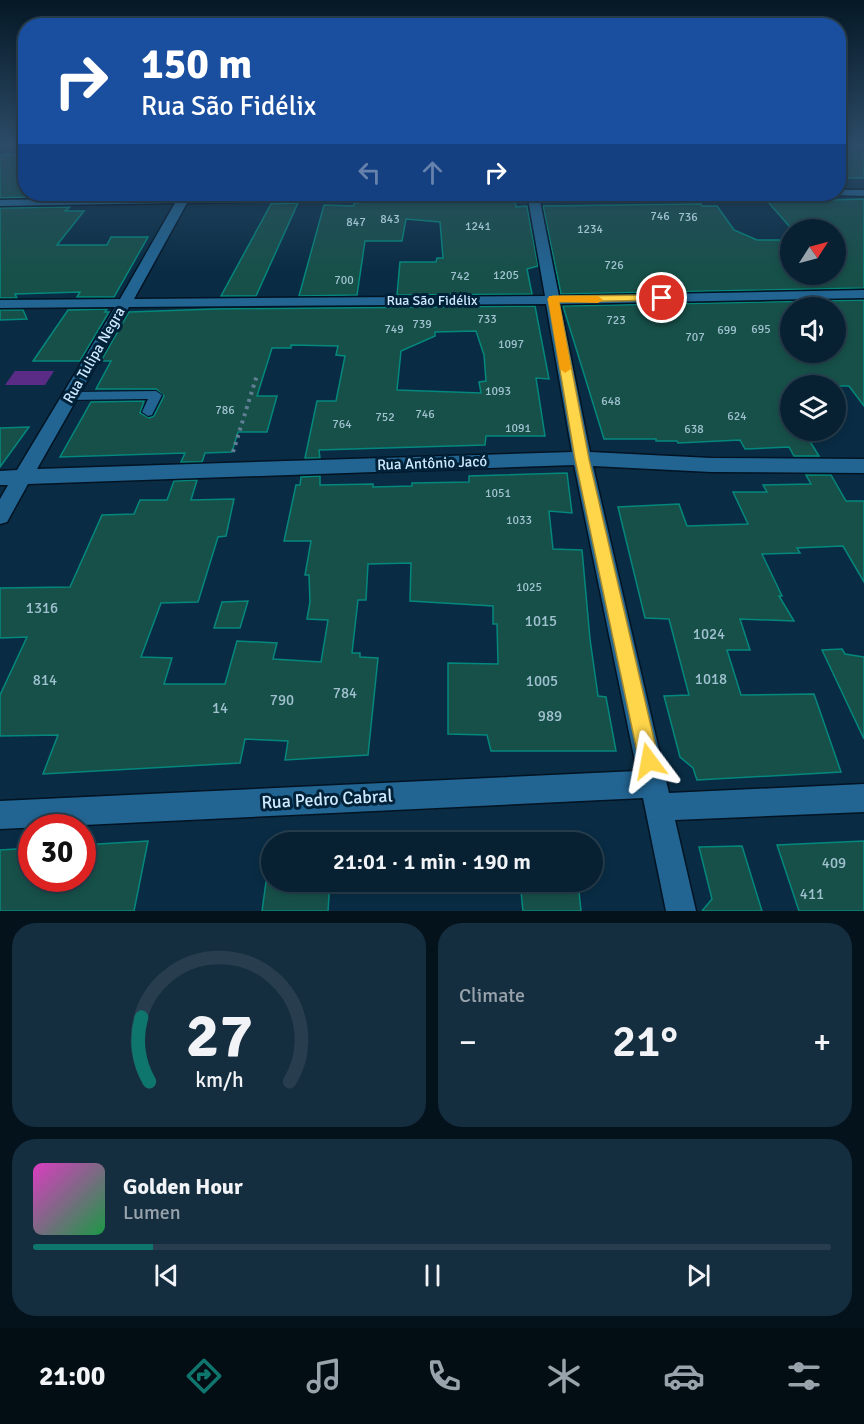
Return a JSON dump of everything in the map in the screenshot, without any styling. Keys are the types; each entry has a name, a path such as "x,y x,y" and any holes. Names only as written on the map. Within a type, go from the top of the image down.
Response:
{"street":[{"path":"846,193 864,193"},
{"path":"0,203 61,201"},
{"name":"Rua Tulipa Negra","path":"0,516 182,201"},
{"path":"534,201 582,459 681,911"},
{"name":"Rua São Fidélix","path":"0,304 864,294"},
{"name":"Rua Antônio Jacó","path":"0,478 582,459 711,465 864,466"},
{"name":"Rua Pedro Cabral","path":"0,815 657,796 864,798"}],"lane":[{"path":"70,396 156,395 148,412"}],"path":[{"path":"234,451 257,375"}],"shaded area":[{"path":"15,371 54,371 45,385 5,385"}],"building":[{"path":"0,188 18,188 18,197 0,198"},
{"path":"864,199 864,288 561,294 543,206 701,204 702,206 717,206 734,230 757,240 780,240 780,285 846,285 846,219 783,219 768,202"},
{"path":"515,201 516,207 527,206 538,266 527,269 532,294 397,295 400,262 436,262 437,258 443,258 440,222 406,219 402,241 365,241 357,295 299,296 324,205 354,206 354,203"},
{"path":"298,203 256,296 221,296 271,204"},
{"path":"70,207 65,211 84,211 57,245 107,245 111,237 148,237 114,297 77,297 80,292 15,294 17,298 0,298 0,208"},
{"path":"846,300 864,300 864,406 849,386 846,386 846,375 780,375 780,441 810,441 819,456 794,456 789,447 745,449 740,440 678,443 677,441 656,441 656,439 604,439 563,306 780,302 780,363 846,363"},
{"path":"535,306 549,379 536,378 545,436 486,436 485,445 319,450 320,458 305,458 317,401 336,401 345,356 336,355 338,346 291,345 291,348 272,348 257,396 277,396 267,432 238,432 232,452 205,453 202,462 181,462 185,453 60,457 91,402 144,401 140,413 149,418 154,416 164,396 156,389 96,389 111,361 101,361 129,312","holes":["476,331 484,355 486,381 479,382 481,393 397,390 401,351 435,336 435,332"]},
{"path":"107,309 105,312 109,312 80,361 33,361 68,310"},
{"path":"0,310 23,310 27,319 0,320"},
{"path":"29,427 0,467 0,428"},
{"path":"567,473 572,513 549,511 553,549 582,550 598,696 606,697 616,751 491,751 487,735 448,734 448,663 498,664 497,624 493,624 493,606 410,601 411,563 368,564 366,600 358,600 352,653 360,653 360,657 378,658 368,755 285,760 288,741 245,739 240,763 43,774 58,735 0,736 0,695 27,637 0,638 0,588 70,587 102,515 134,514 140,500 167,500 174,481 197,480 191,500 234,499 226,536 218,537 198,602 161,603 141,657 172,658 164,684 225,684 237,641 277,643 273,659 321,662 328,620 307,619 310,602 309,575 305,575 311,541 284,541 296,485 300,485 301,477 320,476 320,485 373,484 373,487 412,486 412,483 469,482 469,476"},
{"path":"806,475 831,475 846,501 864,501 864,582 843,546 797,548 800,553 762,554 782,596 779,596 794,621 740,619 750,650 727,650 741,695 814,694 841,772 697,780 693,768 680,757 664,696 689,695 669,619 645,618 618,507 679,504 687,526 748,524 733,492 767,492 763,485 811,484"},
{"path":"248,601 240,628 214,628 222,602"},
{"path":"842,649 845,654 864,657 864,739 822,650"},
{"path":"148,841 134,911 0,911 0,850 18,849 18,892 96,892 96,844"},
{"path":"864,841 864,911 799,911 777,845"},
{"path":"742,846 762,911 702,911 712,899 699,847"},
{"path":"265,892 329,892 328,911 262,911"},
{"path":"521,892 579,892 581,911 523,911"}],"slow traffic":[{"path":"565,369 553,299 598,300"}],"route":[{"path":"649,761 582,459 553,299 662,298"}]}
